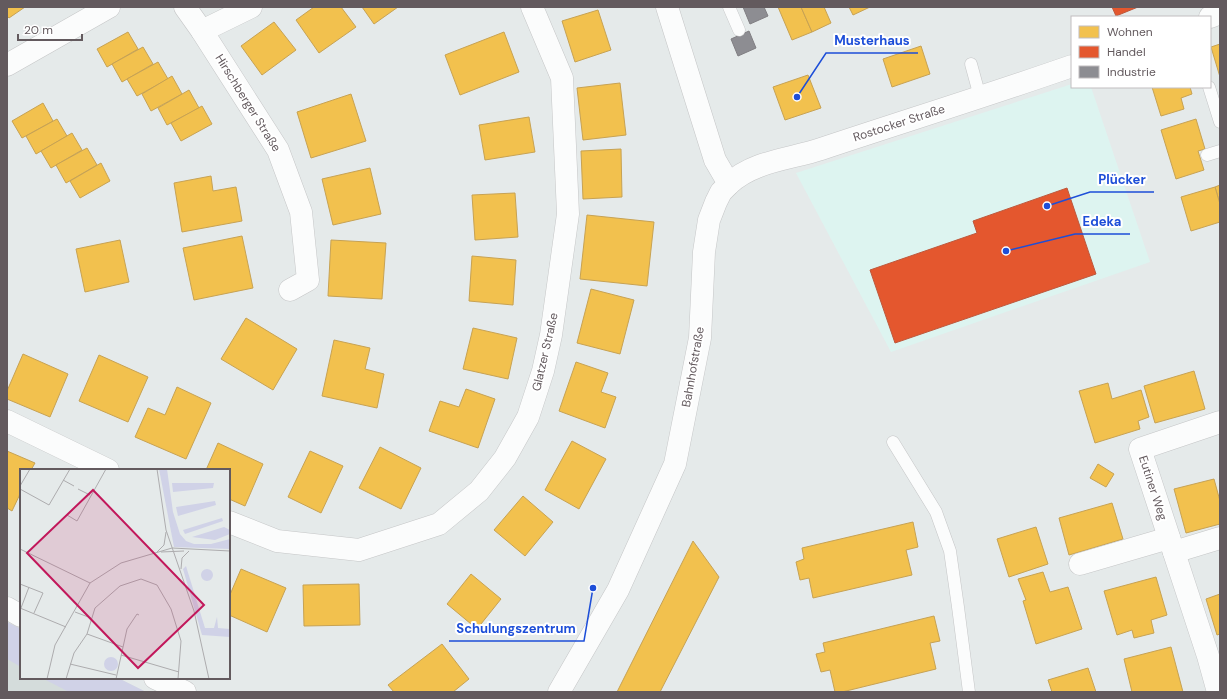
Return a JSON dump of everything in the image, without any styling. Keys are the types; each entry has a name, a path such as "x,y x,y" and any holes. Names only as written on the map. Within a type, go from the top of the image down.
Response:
{"street":[{"path":"7,65 109,7"},
{"name":"Hirschberger Straße","path":"185,7 278,150 301,212 308,280 290,290"},
{"path":"202,31 251,7"},
{"name":"Glatzer Straße","path":"230,522 277,541 359,550 439,524 479,491 505,458 528,417 543,371 551,334 568,214 562,78 532,7"},
{"path":"667,7 715,160 729,184"},
{"name":"Rostocker Straße","path":"729,184 736,177 759,165 806,154 1071,66"},
{"name":"Bahnhofstraße","path":"559,692 618,590 675,464 700,338 704,252 709,220 718,197 729,184"},
{"path":"7,420 106,469"},
{"name":"Eutiner Weg","path":"1218,692 1214,654 1172,545 1140,449 1220,422"},
{"path":"1080,564 1172,545 1220,538"},
{"path":"7,608 20,615"},
{"path":"157,679 185,692"}],"lane":[{"path":"729,7 739,30"},
{"path":"971,64 980,97"},
{"path":"1209,88 1220,122"},
{"path":"1207,155 1220,151"},
{"path":"893,442 936,512 950,551 969,692"}],"shaded area":[{"path":"1071,84 1071,88 1091,88 1150,262 891,352 796,173"},
{"path":"7,622 20,628 20,679 120,679 146,692 7,692"},
{"path":"7,622 20,628 20,666 7,659"},
{"path":"44,679 120,679 146,692 69,692"}],"building: Wohnen":[{"path":"7,7 25,7 9,18 7,16"},
{"path":"314,7 341,7 356,27 319,53 296,20"},
{"path":"362,7 398,7 374,24"},
{"path":"778,7 801,7 812,32 792,40"},
{"path":"801,7 824,7 831,23 812,32"},
{"path":"849,7 870,7 853,15"},
{"path":"598,10 611,50 575,62 562,21"},
{"path":"274,22 296,50 262,75 241,46"},
{"path":"128,32 138,49 107,67 97,49"},
{"path":"504,32 519,72 460,95 445,55"},
{"path":"1220,44 1220,77 1211,47"},
{"path":"921,46 930,74 892,87 883,59"},
{"path":"143,47 153,64 122,82 112,64"},
{"path":"158,62 168,79 137,96 127,79"},
{"path":"808,75 821,108 785,120 773,87"},
{"path":"172,76 182,94 151,111 142,94"},
{"path":"620,83 626,135 583,140 577,88"},
{"path":"1152,88 1190,88 1192,94 1181,98 1184,109 1161,116"},
{"path":"189,90 199,108 167,125 158,108"},
{"path":"351,94 366,141 311,158 297,112"},
{"path":"43,103 53,121 22,138 12,121"},
{"path":"202,106 212,124 181,141 171,123"},
{"path":"529,117 535,152 485,160 479,125"},
{"path":"57,119 67,136 36,154 26,136"},
{"path":"1196,119 1205,149 1198,151 1204,170 1176,179 1161,130"},
{"path":"72,133 82,150 51,168 41,151"},
{"path":"87,148 97,165 66,183 56,165"},
{"path":"621,149 622,197 583,199 581,151"},
{"path":"101,163 110,181 80,198 70,181"},
{"path":"370,168 381,214 333,225 322,179"},
{"path":"211,176 213,191 236,187 242,221 182,232 174,183"},
{"path":"1220,185 1220,204 1215,187"},
{"path":"1215,187 1220,204 1220,222 1191,231 1181,197"},
{"path":"515,193 518,237 475,240 472,195"},
{"path":"587,215 654,222 647,286 580,279"},
{"path":"242,236 253,288 194,300 183,248"},
{"path":"120,240 129,282 85,292 76,249"},
{"path":"331,240 386,243 382,299 328,296"},
{"path":"472,256 516,260 513,305 469,301"},
{"path":"591,289 634,300 620,354 577,343"},
{"path":"246,318 297,349 273,390 221,359"},
{"path":"473,328 517,338 508,379 463,369"},
{"path":"334,340 370,348 365,369 384,374 377,408 322,396"},
{"path":"23,354 68,374 50,417 7,399 7,391"},
{"path":"99,355 148,377 128,422 79,401"},
{"path":"576,362 608,373 601,392 616,397 605,428 559,411"},
{"path":"1194,371 1205,409 1155,423 1144,386"},
{"path":"1108,383 1112,399 1141,390 1149,417 1138,421 1140,429 1095,443 1079,391"},
{"path":"177,387 211,403 186,459 135,437 148,408 165,415"},
{"path":"466,389 495,399 478,448 429,431 440,401 459,407"},
{"path":"572,441 606,459 579,509 545,490"},
{"path":"218,443 263,464 245,506 230,499 230,469 206,469"},
{"path":"380,447 421,468 401,509 359,488"},
{"path":"7,451 35,463 32,469 20,469 20,494 12,511 7,508"},
{"path":"310,451 343,466 321,513 288,497"},
{"path":"1098,464 1114,474 1106,487 1090,478"},
{"path":"1214,479 1220,501 1220,524 1186,533 1174,489"},
{"path":"523,496 553,522 525,556 494,530"},
{"path":"1112,503 1123,539 1069,555 1059,518"},
{"path":"913,522 918,547 906,550 912,575 813,598 809,578 800,580 796,562 804,559 802,548"},
{"path":"1036,527 1048,564 1009,577 997,539"},
{"path":"693,541 719,577 660,692 617,692"},
{"path":"241,569 286,588 267,632 230,615 230,595"},
{"path":"1043,572 1050,592 1068,587 1082,629 1036,644 1023,601 1026,600 1018,579"},
{"path":"471,574 501,599 477,629 447,604"},
{"path":"1156,577 1167,615 1151,620 1154,633 1134,638 1132,630 1117,635 1104,591"},
{"path":"359,584 360,625 304,626 303,585"},
{"path":"1220,594 1220,634 1217,635 1206,599"},
{"path":"934,616 940,641 930,643 936,669 842,692 835,692 830,670 821,672 816,654 825,652 823,643"},
{"path":"442,644 469,679 453,692 394,692 388,685"},
{"path":"1171,647 1183,692 1132,692 1124,659"},
{"path":"1088,668 1096,692 1052,692 1048,680"}],"building: Handel":[{"path":"1112,7 1138,7 1116,16"},
{"path":"1067,188 1096,274 895,343 870,270 977,233 973,221"}],"building: Industrie":[{"path":"743,7 764,7 768,16 750,24"},
{"path":"749,31 756,48 738,56 731,39"}],"place":[{"name":"Musterhaus","path":"797,97"},
{"name":"Plücker","path":"1047,206"},
{"name":"Edeka","path":"1006,251"},
{"name":"Schulungszentrum","path":"593,588"}]}
